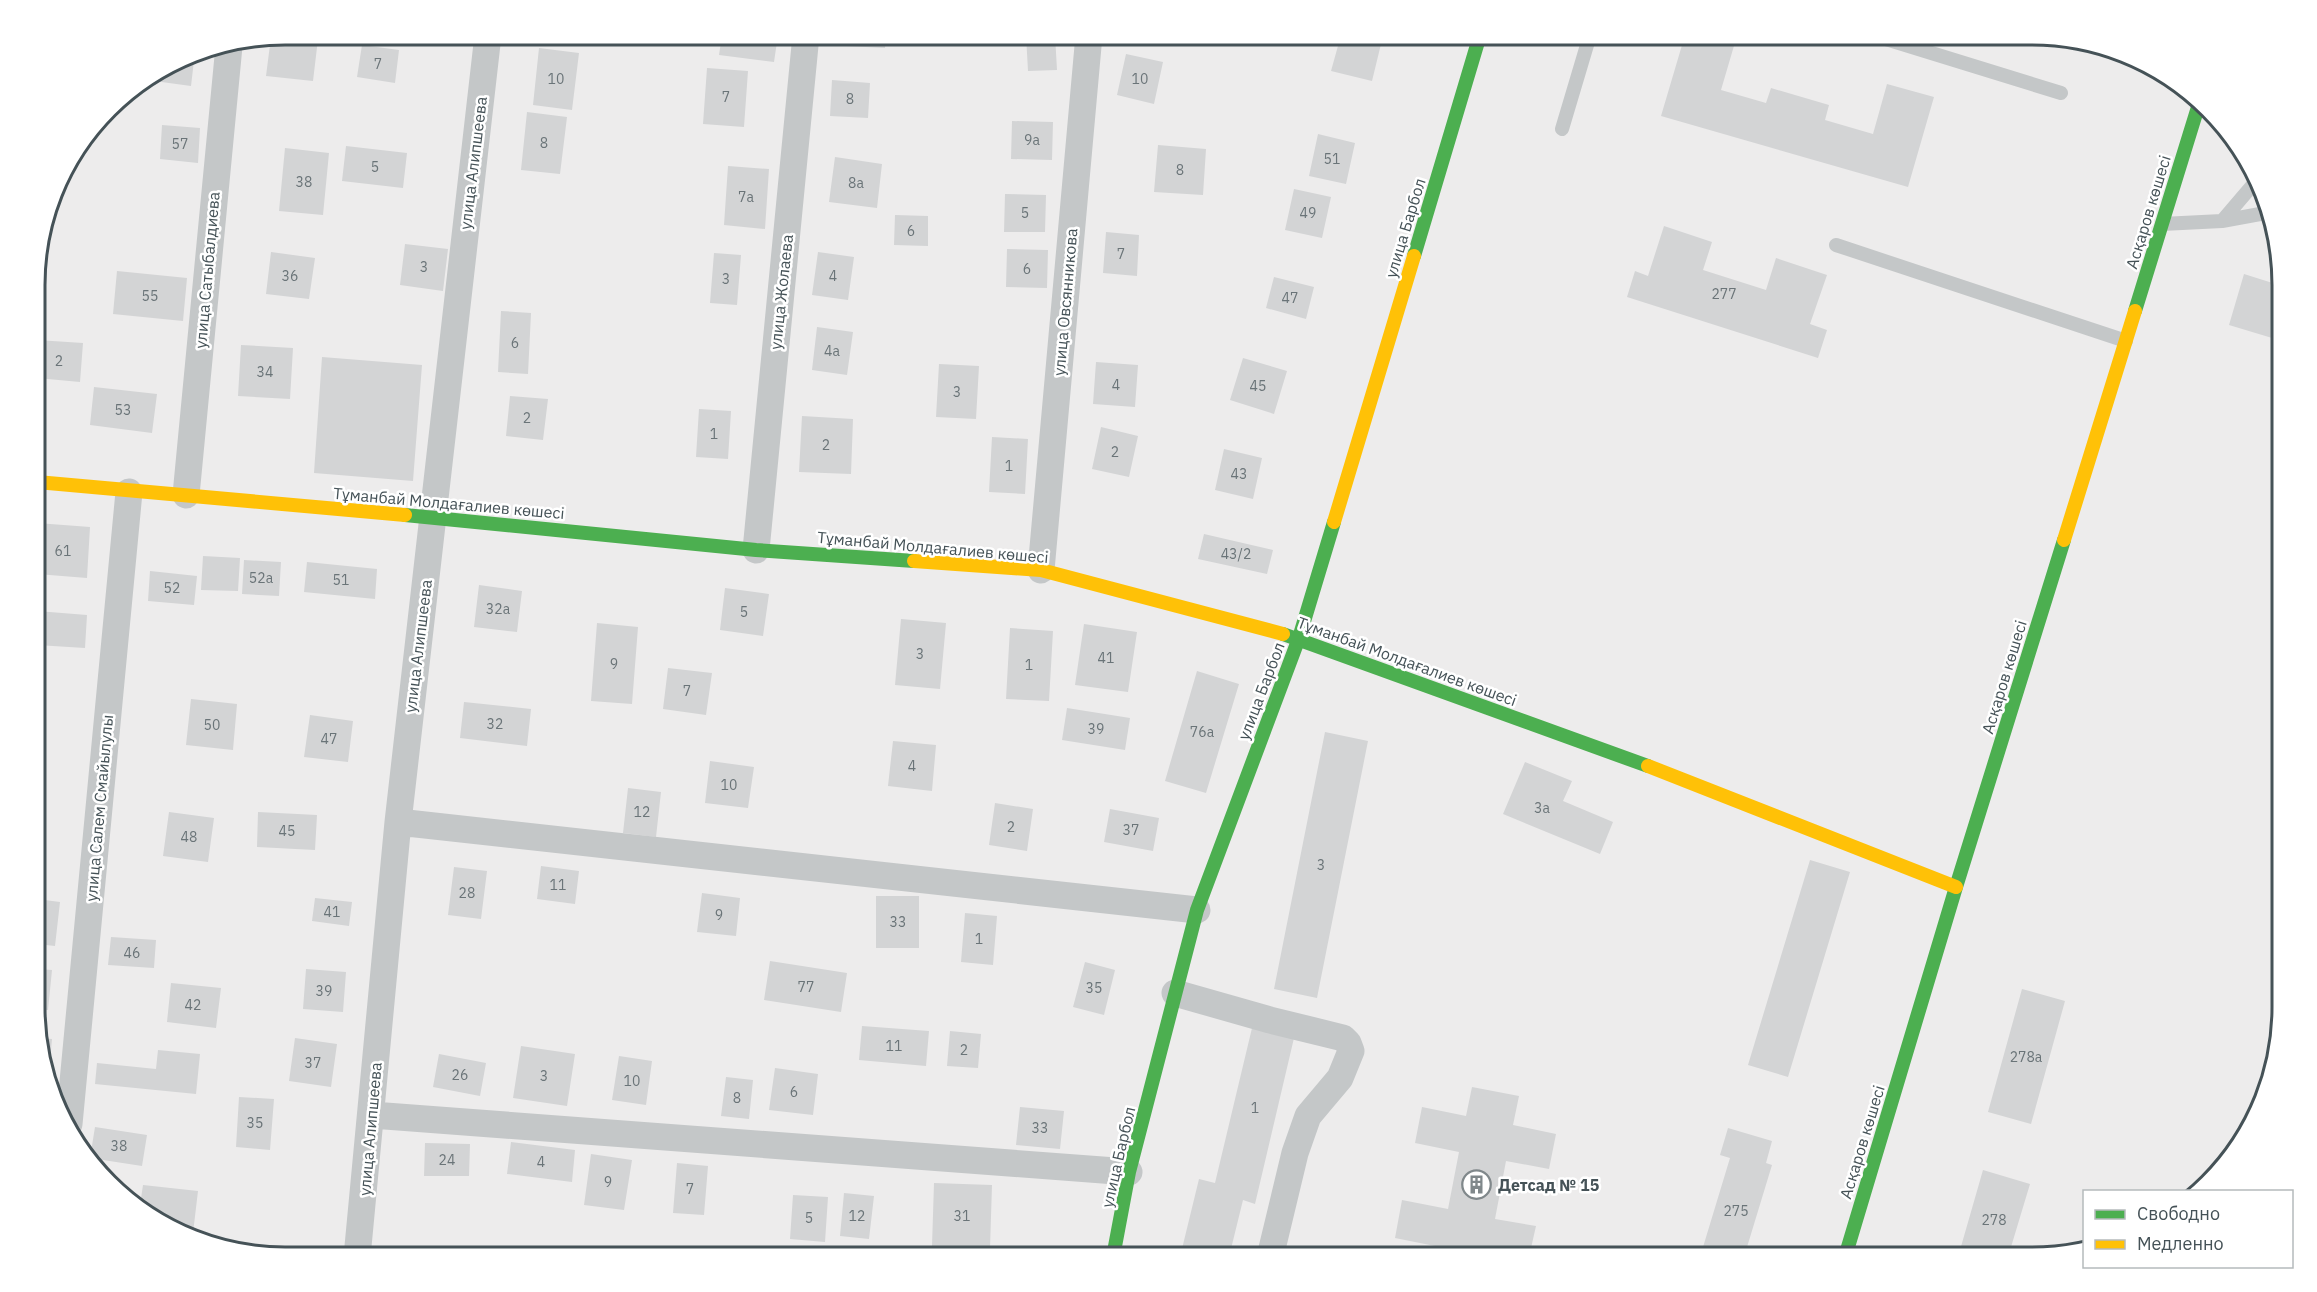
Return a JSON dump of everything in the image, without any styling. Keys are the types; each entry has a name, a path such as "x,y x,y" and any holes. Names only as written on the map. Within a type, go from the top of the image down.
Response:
{"street":[{"name":"улица Алипшеева","path":"358,1247 398,822 487,45"},
{"name":"улица Жолаева","path":"756,550 805,45"},
{"name":"улица Овсянникова","path":"1041,570 1088,45"},
{"name":"улица Барбол","path":"1115,1247 1130,1172 1197,910 1299,639 1477,45"},
{"name":"улица Сатыбалдиева","path":"186,495 228,52"},
{"name":"Асқаров көшесі","path":"1848,1247 1956,886 2197,111"},
{"name":"Тұманбай Молдағалиев көшесі","path":"45,483 433,517 756,550 1041,570 1299,639 1699,785 1956,886"},
{"name":"улица Салем Смайылулы","path":"70,1113 129,492"},
{"path":"398,822 1197,910"},
{"path":"1175,993 1343,1038 1348,1043 1351,1051 1340,1078 1308,1116 1295,1153 1272,1247"},
{"path":"372,1115 1130,1172"}],"lane":[{"path":"1562,129 1587,45"},
{"path":"1908,45 2061,93"},
{"path":"2222,221 2251,187"},
{"path":"2162,224 2222,221 2261,214"},
{"path":"1836,246 2126,341"}],"building":[{"path":"317,45 313,81 266,76 270,46"},
{"path":"362,45 399,50 395,83 357,77"},
{"path":"720,45 777,45 774,62 719,55"},
{"path":"846,45 885,45 885,48"},
{"path":"1027,45 1056,45 1057,70 1028,71"},
{"path":"1338,45 1381,45 1372,81 1331,71"},
{"path":"1682,45 1734,45 1721,90 1766,103 1771,88 1829,105 1825,120 1873,134 1887,84 1934,97 1908,187 1661,116"},
{"path":"539,48 579,53 572,110 533,105"},
{"path":"1126,54 1163,62 1154,104 1117,95"},
{"path":"194,63 191,86 158,82"},
{"path":"707,68 748,71 744,127 703,124"},
{"path":"832,80 870,83 868,118 830,116"},
{"path":"527,112 567,117 560,174 521,170"},
{"path":"1012,121 1053,122 1052,160 1011,159"},
{"path":"162,125 200,128 198,163 160,159"},
{"path":"1318,134 1355,143 1346,184 1309,176"},
{"path":"1158,145 1206,149 1203,195 1154,192"},
{"path":"346,146 407,153 403,188 342,181"},
{"path":"285,148 329,153 323,215 279,211"},
{"path":"835,157 882,164 877,208 829,202"},
{"path":"728,166 769,169 765,229 724,225"},
{"path":"1294,189 1331,197 1322,238 1285,230"},
{"path":"1005,194 1046,195 1045,232 1004,232"},
{"path":"895,215 928,216 928,246 894,245"},
{"path":"1664,226 1712,242 1703,270 1766,290 1776,258 1827,275 1810,324 1827,330 1818,358 1627,297 1635,271 1648,276"},
{"path":"1106,232 1139,235 1137,276 1103,273"},
{"path":"405,244 448,249 443,291 400,285"},
{"path":"1007,249 1048,250 1047,288 1006,287"},
{"path":"271,252 315,258 309,299 266,294"},
{"path":"818,252 854,257 848,300 812,295"},
{"path":"714,253 741,255 737,305 710,303"},
{"path":"117,271 187,278 183,321 113,314"},
{"path":"2244,274 2272,283 2272,338 2229,325"},
{"path":"1274,277 1314,287 1306,319 1266,308"},
{"path":"501,311 531,313 528,374 498,372"},
{"path":"817,327 853,332 847,375 812,370"},
{"path":"45,341 83,343 80,382 45,379"},
{"path":"241,345 293,348 290,399 238,396"},
{"path":"322,357 422,365 413,481 314,473"},
{"path":"1243,358 1287,371 1274,414 1230,400"},
{"path":"1096,362 1138,365 1135,407 1093,404"},
{"path":"939,364 979,366 976,419 936,417"},
{"path":"94,387 157,394 152,433 90,425"},
{"path":"510,396 548,399 543,440 506,436"},
{"path":"699,409 731,411 728,459 696,457"},
{"path":"802,416 853,419 851,474 799,472"},
{"path":"1101,427 1138,436 1129,477 1092,469"},
{"path":"992,437 1028,439 1025,494 989,492"},
{"path":"1224,449 1262,458 1253,499 1215,490"},
{"path":"45,524 90,527 87,578 45,575"},
{"path":"1204,534 1273,550 1267,574 1198,559"},
{"path":"203,556 240,558 238,591 201,590"},
{"path":"244,560 281,562 279,596 242,594"},
{"path":"307,562 377,569 375,599 304,592"},
{"path":"150,571 197,576 194,605 148,601"},
{"path":"479,585 522,591 517,632 474,627"},
{"path":"725,588 769,594 763,636 720,630"},
{"path":"45,612 87,615 85,648 45,646"},
{"path":"901,619 946,623 940,689 895,685"},
{"path":"597,623 638,627 632,704 591,701"},
{"path":"1084,624 1137,632 1128,692 1075,685"},
{"path":"1010,628 1053,631 1049,701 1006,699"},
{"path":"668,668 712,673 706,715 663,709"},
{"path":"1197,671 1239,684 1206,793 1165,781"},
{"path":"191,699 237,704 233,750 186,745"},
{"path":"464,702 531,709 527,746 460,738"},
{"path":"1067,708 1130,718 1125,750 1062,740"},
{"path":"310,715 353,721 348,762 304,757"},
{"path":"1325,732 1368,741 1317,998 1274,989"},
{"path":"893,741 936,745 932,791 888,786"},
{"path":"710,761 754,767 748,808 705,803"},
{"path":"1525,762 1572,781 1563,801 1613,822 1600,854 1503,814"},
{"path":"628,788 661,792 656,837 623,833"},
{"path":"995,803 1033,809 1027,851 989,845"},
{"path":"1110,809 1159,818 1153,851 1104,842"},
{"path":"169,812 214,818 208,862 163,856"},
{"path":"258,812 317,815 315,850 257,847"},
{"path":"1810,860 1850,872 1788,1077 1748,1065"},
{"path":"541,866 579,871 575,904 537,899"},
{"path":"454,867 487,871 481,919 448,915"},
{"path":"702,893 740,898 736,936 697,932"},
{"path":"876,896 919,896 919,948 876,948"},
{"path":"315,898 352,902 349,926 312,921"},
{"path":"45,900 60,902 55,946 45,945"},
{"path":"965,913 997,916 993,965 961,962"},
{"path":"111,937 156,940 154,968 108,965"},
{"path":"770,961 847,973 841,1012 764,1000"},
{"path":"1085,962 1115,970 1104,1015 1073,1007"},
{"path":"306,969 346,972 343,1012 303,1009"},
{"path":"45,970 52,970 48,1010 45,1010"},
{"path":"171,983 221,988 216,1028 167,1022"},
{"path":"2022,989 2065,1001 2031,1124 1988,1112"},
{"path":"862,1026 929,1031 926,1066 859,1060"},
{"path":"1252,1028 1294,1038 1255,1204 1243,1200 1231,1247 1182,1247 1199,1179 1215,1183"},
{"path":"950,1031 981,1034 978,1068 947,1066"},
{"path":"295,1038 337,1044 331,1087 289,1081"},
{"path":"47,1039 52,1039 50,1056"},
{"path":"521,1046 575,1054 567,1106 513,1098"},
{"path":"158,1050 200,1054 196,1094 95,1084 97,1063 156,1069"},
{"path":"439,1054 486,1063 480,1096 433,1087"},
{"path":"619,1056 652,1061 646,1105 612,1100"},
{"path":"775,1068 818,1074 813,1115 769,1110"},
{"path":"726,1077 753,1080 749,1119 721,1116"},
{"name":"Детсад № 15","path":"1472,1087 1519,1096 1513,1125 1556,1134 1549,1169 1506,1161 1495,1219 1536,1226 1531,1247 1440,1247 1395,1238 1402,1200 1448,1209 1459,1152 1415,1143 1422,1107 1466,1116"},
{"path":"239,1097 274,1099 270,1150 236,1147"},
{"path":"1020,1107 1064,1111 1060,1149 1016,1145"},
{"path":"95,1127 147,1135 142,1166 101,1160 92,1148"},
{"path":"1728,1128 1772,1141 1766,1163 1772,1165 1747,1247 1703,1247 1730,1158 1720,1155"},
{"path":"511,1142 575,1150 572,1182 507,1174"},
{"path":"425,1143 470,1144 469,1176 424,1176"},
{"path":"591,1154 632,1160 624,1210 584,1205"},
{"path":"677,1163 708,1166 704,1215 673,1213"},
{"path":"1983,1170 2030,1184 2011,1247 1961,1247"},
{"path":"934,1183 992,1185 990,1247 932,1246"},
{"path":"143,1185 198,1191 193,1229 165,1215 141,1198"},
{"path":"844,1193 874,1196 869,1239 840,1236"},
{"path":"793,1195 828,1197 825,1242 790,1239"}],"traffic: fast":[{"path":"1414,256 1477,45"},
{"path":"2135,311 2197,111"},
{"path":"405,515 756,550 914,561"},
{"path":"1115,1247 1129,1172 1197,910 1299,638 1334,522"},
{"path":"1848,1247 1956,887 2064,540"},
{"path":"1283,634 1648,766"}],"traffic: slow":[{"path":"1334,522 1414,256"},
{"path":"2064,540 2135,311"},
{"path":"45,483 405,515"},
{"path":"914,561 1041,570 1283,634"},
{"path":"1648,766 1956,887"}],"place":[{"name":"Детсад № 15","path":"1477,1185"}]}
